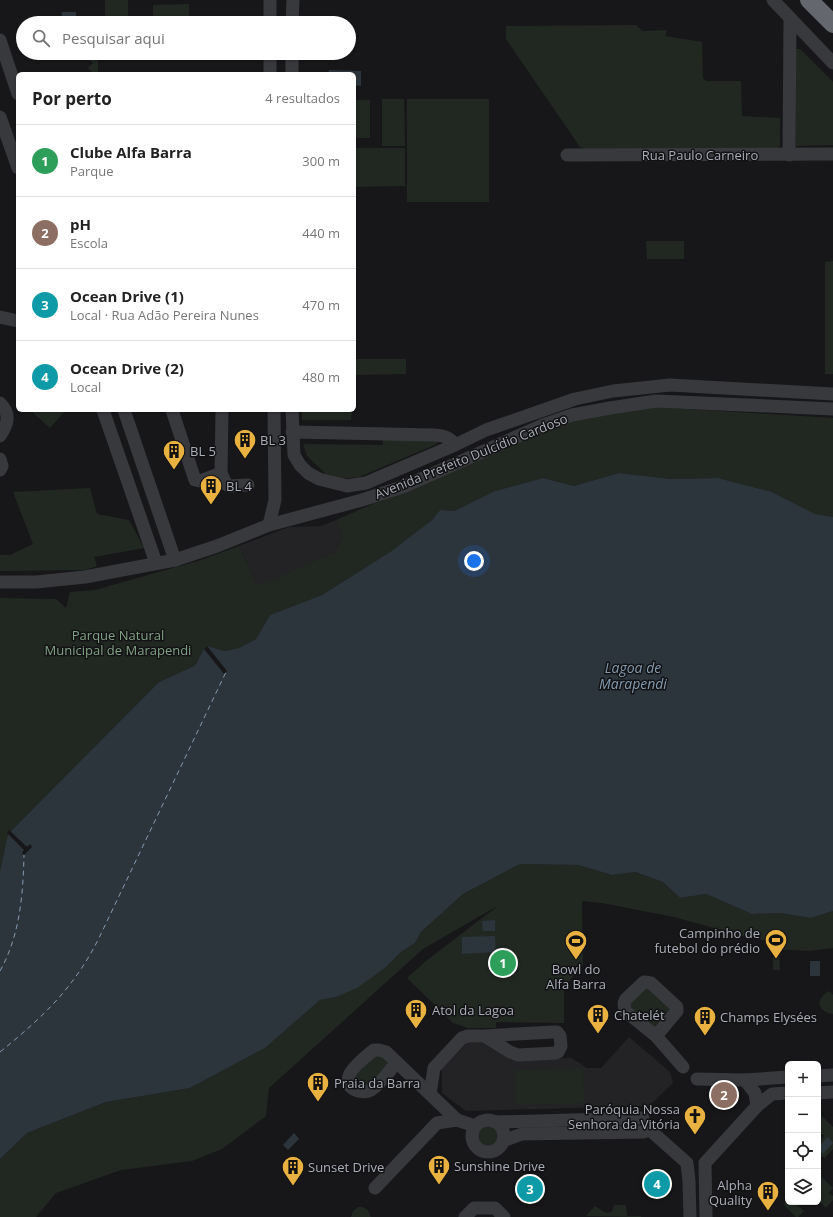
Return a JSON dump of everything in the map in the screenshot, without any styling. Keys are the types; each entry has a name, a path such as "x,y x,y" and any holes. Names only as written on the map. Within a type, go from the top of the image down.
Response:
{"highway":[{"path":"809,0 833,24"}],"street":[{"path":"270,0 270,16"},
{"path":"292,0 292,16"},
{"path":"773,0 833,63"},
{"path":"789,155 790,18"},
{"path":"0,40 16,88"},
{"path":"270,60 270,72"},
{"path":"292,60 292,72"},
{"path":"0,117 16,162"},
{"name":"Rua Paulo Carneiro","path":"567,155 833,154"},
{"path":"0,317 16,320"},
{"name":"Avenida Prefeito Dulcídio Cardoso","path":"292,412 294,455 300,465 308,473 319,479 347,486 366,483 486,430 567,402 613,391 670,385 833,394"},
{"name":"Avenida Prefeito Dulcídio Cardoso","path":"0,582 36,582 85,577 175,560 217,546 268,525 362,500 405,486 543,425 572,415 656,401 833,409"},
{"path":"0,403 6,412 7,422 0,436"},
{"path":"103,412 156,563"},
{"path":"125,412 175,560"},
{"path":"173,412 195,480 200,481 221,473"},
{"path":"222,412 221,473 226,484 229,486 248,485"},
{"path":"268,525 275,500 274,412"},
{"name":"Avenida Prefeito Dulcídio Cardoso","path":"292,432 435,434 447,437 452,440 455,445"},
{"path":"0,460 2,466 0,470"},
{"path":"412,1077 434,1068 462,1038 468,1036 556,1032 560,1036 561,1046 556,1053 527,1056 518,1055 510,1052 484,1036"},
{"path":"656,1036 683,1066"},
{"path":"397,1062 370,1091 355,1091 350,1086 348,1081 349,1076 370,1053 374,1050 386,1052 397,1062 457,1120 475,1126"},
{"path":"434,1068 434,1098 437,1123"},
{"path":"821,1076 833,1075"},
{"path":"698,1079 746,1080 785,1077"},
{"path":"771,1078 772,1094"},
{"path":"746,1080 755,1093 757,1106"},
{"path":"821,1093 833,1092"},
{"path":"706,1217 704,1181 705,1163 757,1106 772,1094 785,1093"},
{"path":"495,1122 503,1130 503,1141 500,1146 491,1151 481,1150 473,1142 473,1131 475,1126 485,1120 495,1122 643,1118 639,1124 640,1129 648,1131 687,1163 705,1163"},
{"path":"375,1188 437,1123 457,1120"},
{"path":"503,1141 522,1134 648,1131"},
{"path":"687,1163 690,1217"},
{"path":"689,1181 704,1181"},
{"path":"465,1217 474,1208 495,1208 504,1217"}],"shaded area":[{"path":"336,520 343,537 335,552 261,586 256,583 239,546 289,527 321,526"},
{"path":"629,1037 670,1072 673,1083 649,1106 466,1111 442,1093 442,1069 468,1042 482,1043 511,1060 572,1058 587,1068 601,1068"}],"green space":[{"path":"105,0 128,0 128,16 105,16"},
{"path":"189,4 189,16 153,16 153,5"},
{"path":"636,25 643,31 667,30 665,36 702,42 703,78 706,81 740,81 742,116 780,118 780,146 776,149 586,149 580,147 506,39 506,26"},
{"path":"796,49 800,49 833,82 833,145 796,146"},
{"path":"89,60 98,60 98,72 92,72 88,68 93,63"},
{"path":"382,99 404,99 405,146 382,146"},
{"path":"407,99 489,99 489,202 407,202"},
{"path":"356,100 370,100 370,138 356,138"},
{"path":"356,148 405,148 405,186 356,187"},
{"path":"646,241 684,241 684,259 647,259"},
{"path":"833,261 833,374 825,374 825,262"},
{"path":"356,359 406,359 406,374 356,375"},
{"name":"Parque Natural Municipal de Marapendi","path":"656,407 833,418 833,517 815,514 772,492 718,478 671,479 619,473 574,486 543,478 495,491 454,511 440,510 432,520 390,552 322,595 270,615 256,639 239,648 225,651 207,646 194,666 159,682 8,834 0,871 0,598 56,599 66,608 70,592 95,590 201,560 239,546 256,583 261,585 335,552 343,537 336,520 566,420"},
{"path":"32,412 64,412 50,428"},
{"path":"302,412 352,412 351,420 302,420"},
{"path":"383,437 437,437 437,444 359,477 343,479 326,474 307,456 303,444 383,445"},
{"path":"90,488 97,514 129,520 144,548 94,557 97,566 85,570 0,571 0,555 10,555 33,544 13,492"},
{"path":"520,864 578,865 612,875 634,872 663,882 680,898 706,894 752,914 780,913 811,918 833,911 833,948 809,951 773,949 772,941 750,938 674,917 602,903 582,901 583,965 564,987 564,1023 496,1022 496,1028 468,1028 453,1023 407,978 426,961 499,905 423,949 269,1088 266,1116 222,1149 192,1161 121,1170 56,1193 36,1217 0,1217 0,1159 27,1133 106,1102 190,1088 265,1048 320,1000 336,997 386,967 401,952 415,943 421,932 463,894"},
{"name":"Campinho de futebol do prédio","path":"773,951 779,951 780,970 773,970"},
{"path":"646,983 675,1007 656,1030 627,1006"},
{"path":"829,991 833,995 833,1014 824,1011 820,1005 821,998"},
{"path":"377,1052 390,1064 365,1090 353,1079"},
{"path":"583,1068 584,1103 516,1105 515,1070"},
{"path":"821,1115 833,1127 833,1149 824,1158 821,1156 821,1139 824,1136 821,1134"},
{"path":"488,1126 495,1129 498,1136 495,1143 488,1146 481,1143 478,1136 481,1129"},
{"path":"821,1177 833,1188 829,1193 833,1196 833,1200 826,1208 821,1203"},
{"path":"785,1202 785,1205 797,1205 804,1211 796,1217 783,1204"},
{"path":"614,1205 626,1205 627,1216 641,1217 586,1216 595,1206 606,1213 612,1212"},
{"path":"358,1207 368,1210 371,1217 351,1217 353,1211"}],"water":[{"path":"62,12 76,12 76,16 62,16"},
{"path":"329,70 361,71 361,86 356,85 356,72 328,72"},
{"name":"Lagoa de Marapendi","path":"619,473 671,479 718,478 772,492 815,514 833,517 833,911 811,918 780,913 752,914 706,894 680,898 663,882 635,872 612,875 578,865 520,864 463,894 421,932 415,943 401,952 386,967 357,988 336,997 320,1000 265,1048 190,1088 106,1102 27,1133 0,1159 0,871 8,834 159,682 194,666 207,646 225,651 239,648 256,639 270,615 322,595 390,552 432,520 440,510 454,511 495,491 543,478 574,486"},
{"path":"495,920 495,931 483,931 482,921"},
{"path":"495,936 496,952 462,954 462,937"},
{"path":"810,961 820,961 820,976 810,976"},
{"path":"294,1133 299,1139 288,1150 283,1145"},
{"path":"828,1137 833,1143 823,1154 821,1151 821,1144"}],"pier":[{"path":"207,646 227,671 224,674 204,649"},
{"path":"9,830 27,847 30,844 32,847 24,855 22,853 24,850 7,833"}],"ferry route":[{"path":"0,1052 44,1014 68,987 89,956 226,672"},
{"path":"0,971 7,957 16,929 23,885 24,855"}],"place":[{"name":"BL 3","path":"245,460"},
{"name":"BL 5","path":"174,470"},
{"name":"BL 4","path":"211,506"},
{"name":"Bowl do Alfa Barra","path":"576,960"},
{"name":"Campinho de futebol do prédio","path":"776,960"},
{"name":"Clube Alfa Barra","path":"503,963"},
{"name":"Atol da Lagoa","path":"416,1030"},
{"name":"Chatelét","path":"598,1034"},
{"name":"Champs Elysées","path":"705,1036"},
{"name":"pH","path":"724,1095"},
{"name":"Praia da Barra","path":"318,1102"},
{"name":"Paróquia Nossa Senhora da Vitória","path":"695,1136"},
{"name":"Ocean Drive (2)","path":"657,1184"},
{"name":"Sunset Drive","path":"293,1186"},
{"name":"Sunshine Drive","path":"439,1186"},
{"name":"Ocean Drive (1)","path":"530,1189"},
{"name":"Alpha Quality","path":"768,1212"}]}
